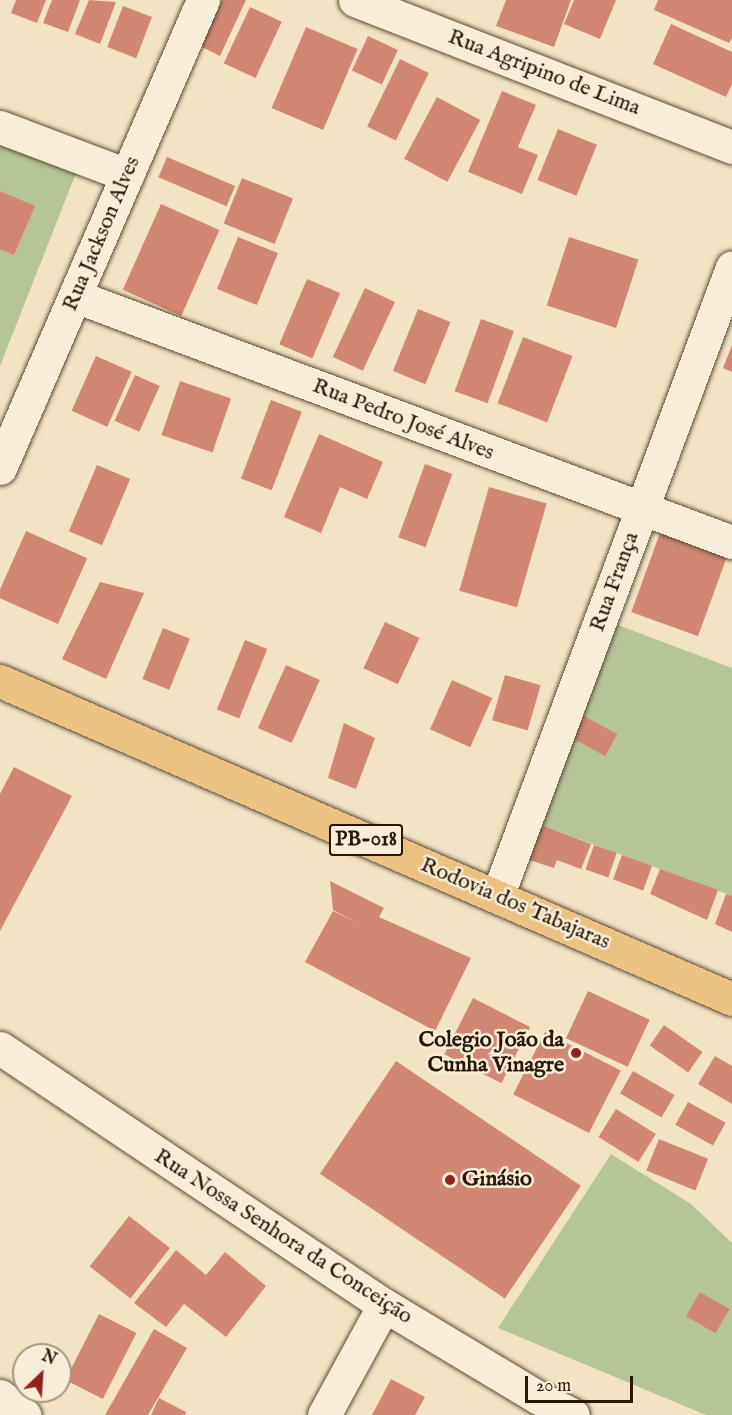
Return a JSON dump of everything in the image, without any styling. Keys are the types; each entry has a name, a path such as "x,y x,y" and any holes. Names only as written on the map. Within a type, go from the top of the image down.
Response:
{"main road":[{"name":"Rodovia dos Tabajaras","path":"0,681 732,999"}],"street":[{"name":"Rua Jackson Alves","path":"0,468 203,0"},
{"name":"Rua Agripino de Lima","path":"355,0 732,147"},
{"path":"0,127 127,175"},
{"name":"Rua França","path":"497,897 732,267"},
{"name":"Rua Pedro José Alves","path":"75,296 732,542"},
{"name":"Rua Nossa Senhora da Conceição","path":"0,1048 384,1305 537,1397 573,1415"},
{"path":"324,1415 384,1305"},
{"path":"0,1396 24,1415"}],"green space":[{"path":"0,137 78,168 0,366"},
{"path":"610,622 732,668 732,896 536,823"},
{"path":"611,1154 691,1204 732,1243 732,1415 706,1415 498,1328"}],"building":[{"path":"16,0 46,0 37,23 11,13"},
{"path":"52,0 80,0 68,32 43,23"},
{"path":"89,0 116,2 100,44 75,34"},
{"path":"222,0 246,0 220,56 200,46"},
{"path":"506,0 571,0 554,47 496,26"},
{"path":"574,0 616,0 600,39 564,24"},
{"path":"658,0 732,0 732,38 729,43 654,10"},
{"path":"123,6 152,17 136,58 107,47"},
{"path":"250,7 282,22 256,78 224,63"},
{"path":"671,24 732,52 732,84 726,97 653,64"},
{"path":"306,27 358,49 323,130 272,108"},
{"path":"368,36 398,50 382,84 352,70"},
{"path":"400,59 429,73 396,140 367,126"},
{"path":"502,91 536,105 518,147 538,155 522,194 468,172"},
{"path":"437,97 480,120 447,182 404,159"},
{"path":"558,129 597,145 576,196 537,180"},
{"path":"167,157 235,186 227,206 158,177"},
{"path":"242,178 293,199 275,244 224,223"},
{"path":"0,191 35,206 14,255 0,249"},
{"path":"161,204 219,230 181,316 123,290"},
{"path":"238,237 278,253 257,305 217,289"},
{"path":"569,237 638,260 616,328 547,305"},
{"path":"307,279 340,293 312,358 279,344"},
{"path":"365,288 395,302 363,371 333,357"},
{"path":"418,309 450,322 425,384 393,371"},
{"path":"481,319 514,331 488,403 455,391"},
{"path":"523,337 572,356 547,422 498,403"},
{"path":"732,345 732,372 723,368"},
{"path":"96,356 132,372 107,427 72,411"},
{"path":"135,375 160,386 139,432 115,421"},
{"path":"180,381 231,399 213,452 161,435"},
{"path":"271,400 302,412 272,490 241,478"},
{"path":"319,434 383,462 367,499 340,487 321,533 284,517"},
{"path":"425,464 452,474 426,547 398,537"},
{"path":"97,465 130,479 102,545 69,531"},
{"path":"489,487 547,504 517,607 459,591"},
{"path":"26,531 87,558 58,624 0,598 0,589"},
{"path":"660,533 727,557 698,636 631,612"},
{"path":"100,582 144,593 106,679 62,659"},
{"path":"385,622 419,638 398,684 363,668"},
{"path":"163,628 190,639 169,690 142,679"},
{"path":"245,640 267,649 239,719 217,710"},
{"path":"286,665 320,680 292,743 258,728"},
{"path":"505,675 541,685 528,730 492,720"},
{"path":"452,680 492,698 470,747 430,729"},
{"path":"577,712 617,734 605,756 565,734"},
{"path":"344,723 375,738 356,789 328,778"},
{"path":"14,767 72,796 0,931 0,794"},
{"path":"536,823 591,844 581,869 557,860 554,868 523,858"},
{"path":"594,845 617,853 608,877 586,870"},
{"path":"622,855 652,866 643,890 613,879"},
{"path":"660,869 718,890 707,920 650,894"},
{"path":"330,881 384,908 379,917 471,958 435,1031 305,962 333,911 358,923 333,910"},
{"path":"726,894 732,896 732,932 715,924"},
{"path":"588,991 650,1020 628,1067 566,1038"},
{"path":"473,998 530,1027 501,1083 444,1054"},
{"path":"664,1025 703,1052 688,1072 650,1045"},
{"path":"545,1032 621,1071 589,1133 513,1094"},
{"path":"715,1056 732,1066 732,1104 698,1084"},
{"name":"Ginásio","path":"396,1061 581,1186 505,1298 320,1174"},
{"path":"633,1071 675,1095 662,1118 620,1094"},
{"path":"688,1102 726,1123 713,1146 675,1125"},
{"path":"616,1109 656,1134 638,1162 599,1137"},
{"path":"659,1139 708,1159 695,1190 646,1171"},
{"path":"129,1216 170,1248 131,1298 90,1266"},
{"path":"176,1250 206,1275 225,1252 266,1286 226,1337 184,1304 166,1327 134,1303"},
{"path":"700,1292 729,1309 715,1333 686,1316"},
{"path":"99,1314 136,1333 103,1399 72,1383 72,1367"},
{"path":"154,1329 187,1348 148,1415 105,1415"},
{"path":"391,1379 425,1397 415,1415 372,1415"},
{"path":"159,1398 186,1412 185,1415 151,1415"}],"place":[{"name":"Colegio João da Cunha Vinagre","path":"576,1053"},
{"name":"Ginásio","path":"450,1180"}]}
